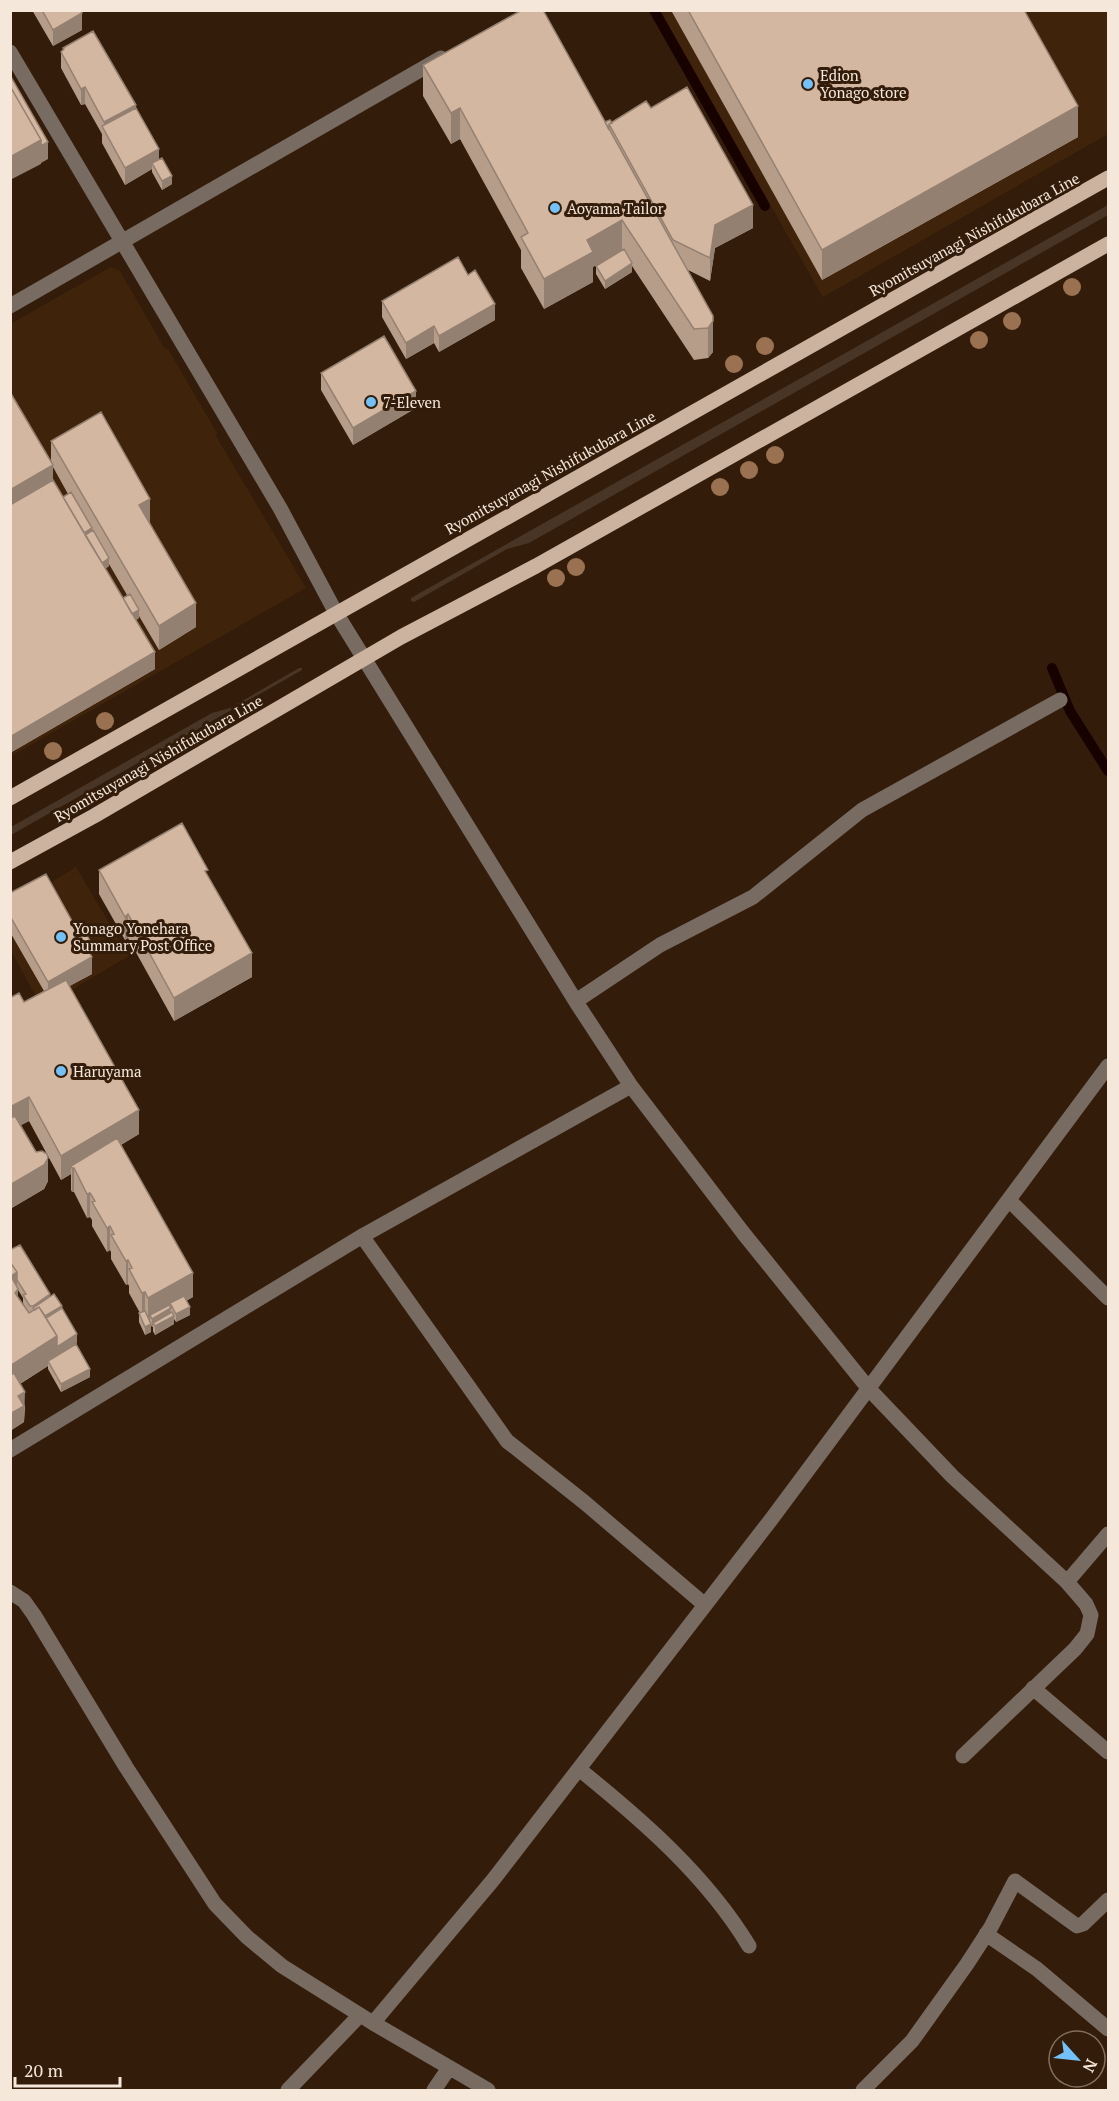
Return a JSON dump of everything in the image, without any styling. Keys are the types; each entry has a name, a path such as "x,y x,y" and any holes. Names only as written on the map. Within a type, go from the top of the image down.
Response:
{"main road":[{"name":"Ryomitsuyanagi Nishifukubara Line","path":"10,798 1108,178"},
{"name":"Ryomitsuyanagi Nishifukubara Line","path":"10,862 94,816 401,637 536,566 1108,244"}],"street":[{"path":"10,52 280,508 336,613 631,1086 744,1234 869,1389 952,1476 1067,1582 1086,1604 1091,1615 1088,1634 963,1756"},
{"path":"10,306 452,52"},
{"path":"576,1001 660,945 753,897 862,810 1060,700"},
{"path":"373,2023 493,1880 705,1605 869,1389 1108,1066"},
{"path":"10,1450 362,1236 631,1086"},
{"path":"1009,1200 1108,1298"},
{"path":"362,1236 507,1441 705,1605"},
{"path":"1067,1582 1108,1534"},
{"path":"10,1592 24,1601 34,1615 126,1767 215,1904 247,1937 282,1966 488,2091"},
{"path":"1034,1688 1108,1752"},
{"path":"579,1769 671,1848 700,1880 749,1946"},
{"path":"863,2091 912,2041 967,1964 1016,1881 1077,1926 1083,1924 1108,1900"},
{"path":"986,1934 1037,1969 1108,2030"},
{"path":"288,2091 360,2015"},
{"path":"434,2091 449,2068"}],"shaded area":[{"path":"659,11 1108,11 1108,134 823,297"},
{"path":"1108,205 1108,215 529,543 507,549 414,602 411,601 411,598"},
{"path":"111,267 120,271 165,349 168,349 217,433 216,436 306,588 11,756 10,324"},
{"path":"299,668 302,670 11,835 11,827 212,713 230,708"},
{"path":"76,867 129,956 42,1007 11,951 11,907"}],"building":[{"path":"42,10 80,10 82,13 53,30"},
{"path":"522,10 543,10 713,316 713,321 708,328 694,329 622,220 587,240 593,252 544,279 521,237 528,233 460,108 451,113 423,65"},
{"path":"688,10 1024,10 1078,106 822,250"},
{"path":"93,31 136,105 104,122 85,87 81,89 61,52 63,48"},
{"path":"10,75 48,142 41,146 41,140 10,86"},
{"path":"10,86 41,140 10,157"},
{"path":"687,87 753,205 715,225 710,258 673,240 609,124 646,101 651,108"},
{"path":"136,108 159,149 125,168 102,126"},
{"path":"610,120 612,123 609,124 609,130 605,122"},
{"path":"162,158 172,176 162,181 152,163"},
{"path":"624,249 632,263 605,281 596,266"},
{"path":"458,257 468,275 475,270 495,304 439,336 434,326 406,343 382,301"},
{"path":"384,336 416,391 353,428 321,373"},
{"path":"10,392 53,465 10,490"},
{"path":"101,412 150,499 139,505 196,603 159,626 51,441"},
{"path":"53,480 155,652 10,737 10,505"},
{"path":"71,492 92,528 84,533 63,497"},
{"path":"93,530 109,558 102,563 85,535"},
{"path":"130,594 139,610 132,614 123,598"},
{"path":"182,823 208,870 205,871 252,953 174,998 128,914 125,917 99,870"},
{"path":"46,874 92,957 48,982 10,916 10,893"},
{"path":"87,934 91,944 86,946 81,937"},
{"name":"Haruyama","path":"66,980 139,1110 61,1156 29,1097 10,1107 10,998 19,993 24,1002"},
{"path":"15,1116 36,1152 42,1151 47,1154 48,1158 44,1165 10,1185 10,1118"},
{"path":"117,1138 193,1273 148,1298 145,1292 142,1293 129,1269 132,1268 128,1260 126,1261 111,1235 114,1234 110,1226 107,1228 92,1202 95,1201 90,1193 87,1194 71,1166"},
{"path":"20,1245 50,1294 33,1306 30,1306 23,1295 26,1294 10,1262 10,1250"},
{"path":"10,1262 17,1272 11,1276 18,1289 15,1293 29,1313 39,1307 57,1336 10,1366"},
{"path":"54,1294 62,1306 45,1316 39,1307 35,1310 33,1308"},
{"path":"184,1296 190,1307 176,1314 170,1303"},
{"path":"169,1305 171,1308 152,1319 150,1315"},
{"path":"62,1308 77,1334 57,1347 57,1336 46,1318"},
{"path":"145,1311 151,1324 145,1327 139,1313"},
{"path":"172,1312 174,1316 155,1326 153,1323"},
{"path":"76,1344 90,1369 61,1384 48,1361"},
{"path":"14,1373 25,1392 18,1396 24,1406 10,1414 10,1375"}],"waterway":[{"path":"654,10 765,206"},
{"path":"1052,668 1070,711 1108,771"}],"place":[{"name":"Edion Yonago store","path":"808,84"},
{"name":"Aoyama Tailor","path":"555,208"},
{"name":"7-Eleven","path":"371,402"},
{"name":"Yonago Yonehara Summary Post Office","path":"61,937"},
{"name":"Haruyama","path":"61,1071"}]}
